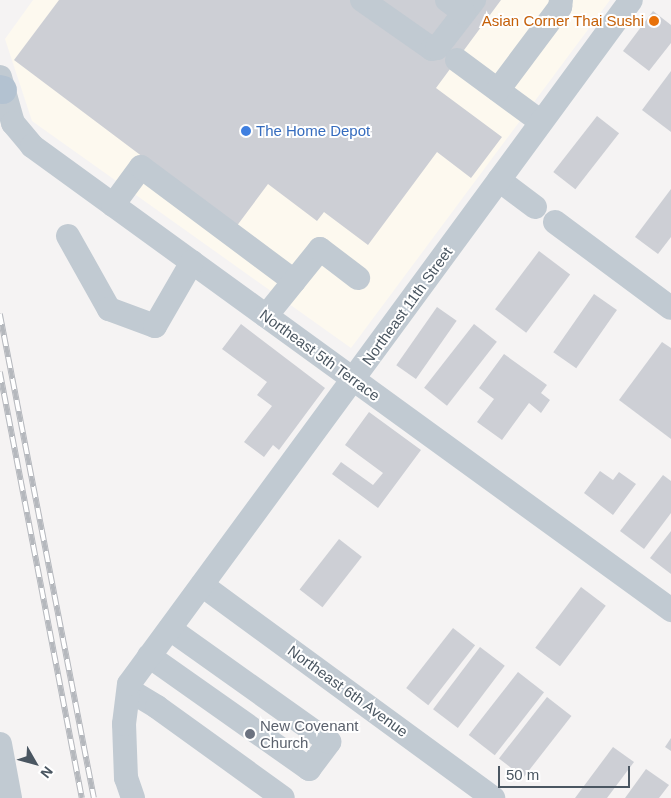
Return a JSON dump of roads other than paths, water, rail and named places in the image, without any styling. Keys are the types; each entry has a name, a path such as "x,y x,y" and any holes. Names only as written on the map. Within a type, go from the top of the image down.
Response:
{"street":[{"path":"362,0 432,50 438,48 462,4"},
{"path":"498,90 560,7 561,0"},
{"name":"Northeast 11th Street","path":"129,687 149,656 631,0"},
{"path":"457,60 542,122"},
{"name":"Northeast 5th Terrace","path":"1,85 13,123 32,146 671,610"},
{"path":"113,205 141,167 294,281"},
{"path":"499,180 535,207"},
{"path":"555,222 671,308"},
{"path":"68,236 109,309 155,326 192,262"},
{"path":"266,316 320,249 358,278"},
{"name":"Northeast 6th Avenue","path":"202,585 493,798"},
{"path":"149,656 309,769 329,742 170,629"},
{"path":"129,687 125,742 126,778 132,798"},
{"path":"129,687 283,798"},
{"path":"0,744 10,798"}],"railway":[{"path":"0,314 94,798"},
{"path":"0,372 82,798"}],"place":[{"name":"Asian Corner Thai Sushi","path":"654,21"},
{"name":"The Home Depot","path":"246,131"},
{"name":"New Covenant Church","path":"250,734"}]}
